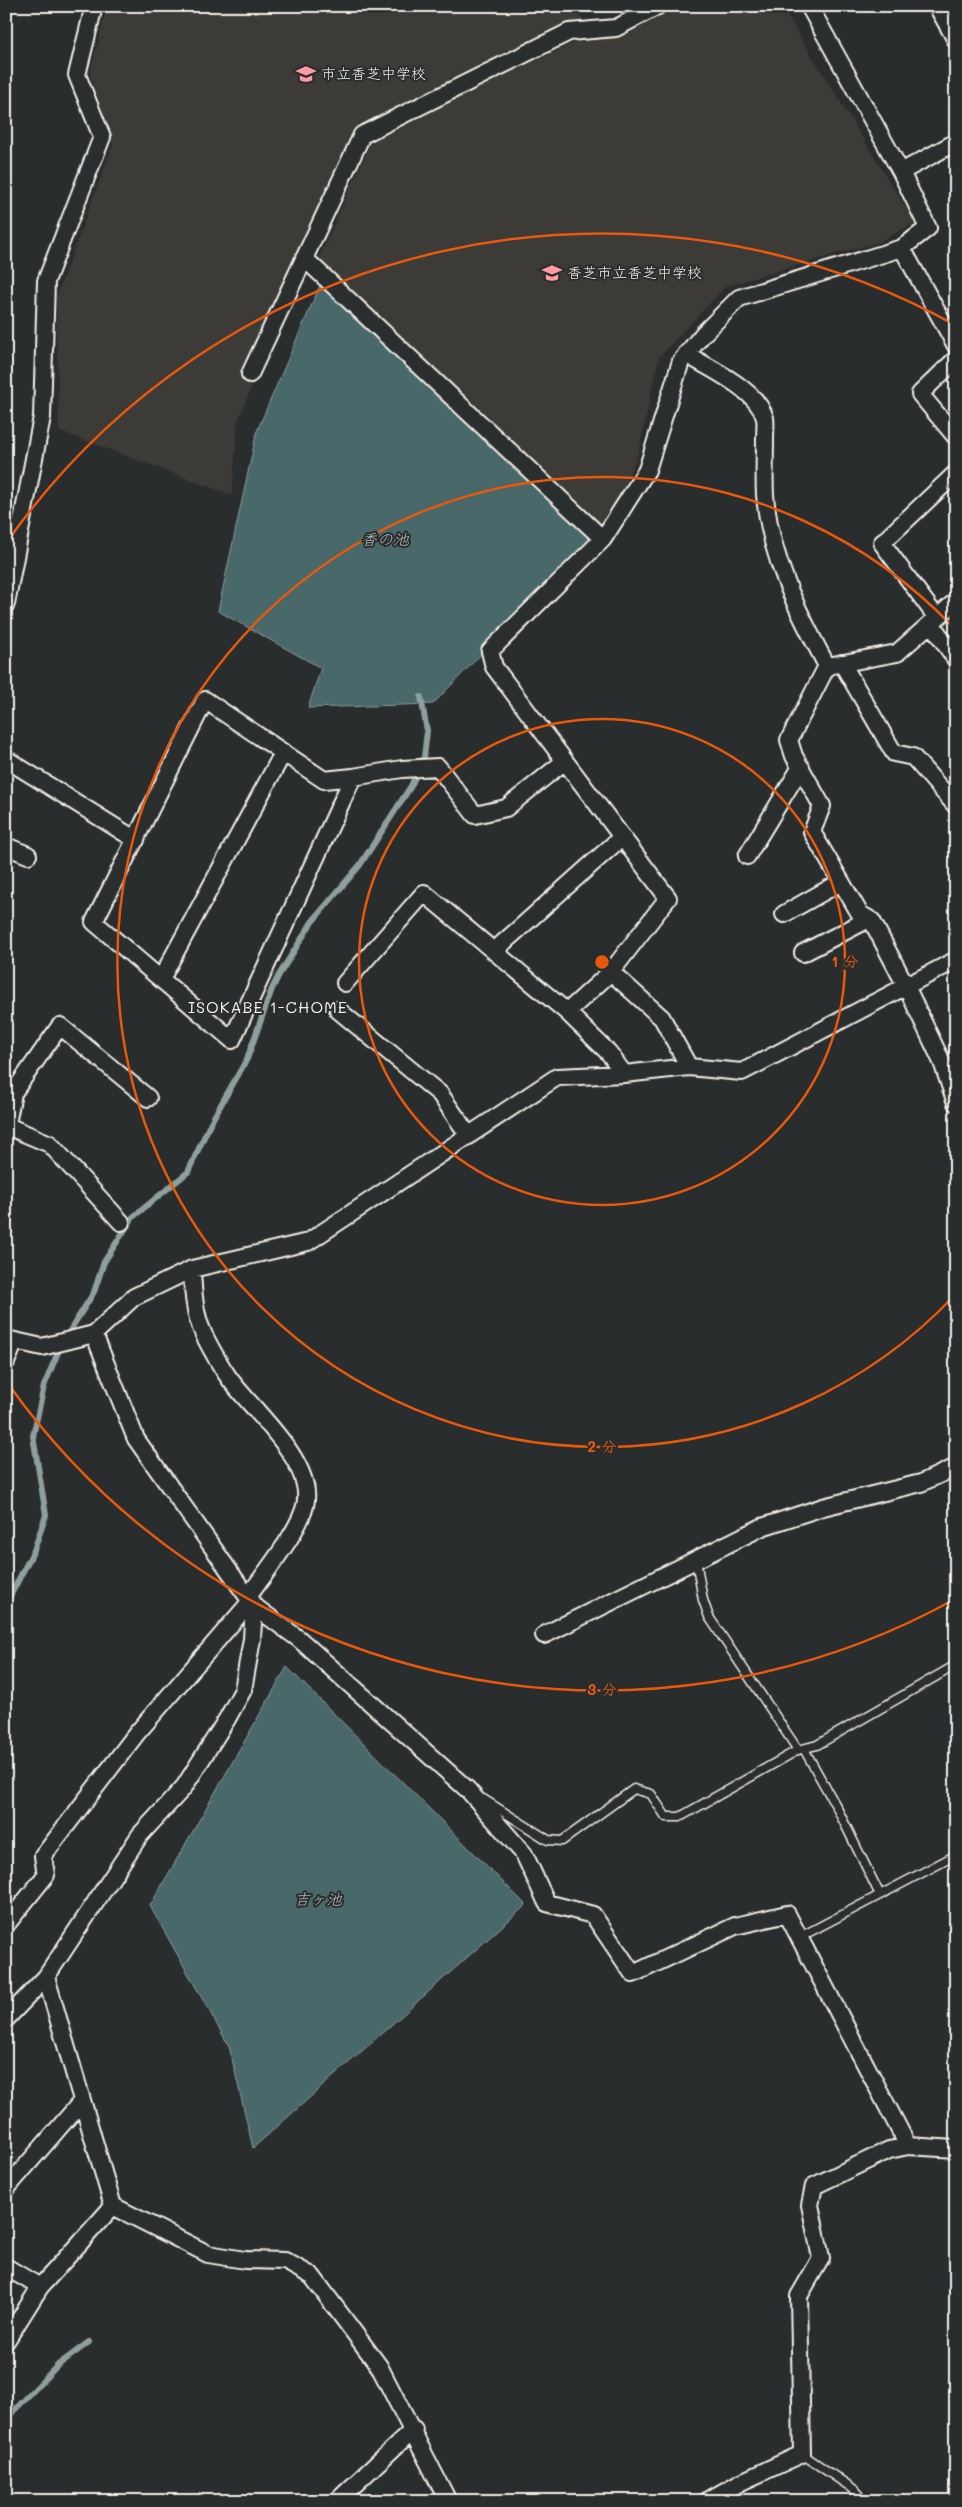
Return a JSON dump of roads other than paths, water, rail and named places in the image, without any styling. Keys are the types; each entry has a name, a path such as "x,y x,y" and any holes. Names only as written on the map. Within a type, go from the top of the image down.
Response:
{"street":[{"path":"6,604 42,417 46,281 102,137 77,75 94,6"},
{"path":"250,374 362,135 569,32 616,28 658,6"},
{"path":"567,1012 611,972 668,898 494,667 490,651 603,539 647,470 681,361 739,298 902,248 928,228 901,172 809,6"},
{"path":"937,6 956,40"},
{"path":"901,172 956,142"},
{"path":"902,248 956,346"},
{"path":"304,258 603,539"},
{"path":"686,354 741,387 758,406 765,419 765,494 768,522 794,605 894,753 913,757 956,806"},
{"path":"956,359 920,394 956,437"},
{"path":"956,473 882,542 934,620 956,660"},
{"path":"956,601 897,652 835,665 789,740 800,768 822,806 812,832 860,914 872,921 906,986 942,1062 956,1103"},
{"path":"353,777 232,1040 94,922 205,700 324,780 402,769 438,767 475,815 506,808 565,761"},
{"path":"161,979 283,753"},
{"path":"6,759 136,840"},
{"path":"747,856 800,768"},
{"path":"494,951 622,837"},
{"path":"6,846 28,855"},
{"path":"784,914 841,882"},
{"path":"345,983 424,893 567,1012 608,1053 624,1074"},
{"path":"802,953 869,919"},
{"path":"6,1362 10,1340 42,1347 94,1334 134,1297 192,1269 308,1242 556,1077 624,1074 689,1066 742,1072 956,960"},
{"path":"611,972 662,1018 689,1066"},
{"path":"338,1010 440,1094 470,1136"},
{"path":"121,1222 50,1144 6,1127 13,1093 60,1026 148,1098"},
{"path":"6,1926 46,1875 43,1856 137,1732 251,1601 296,1528 306,1500 302,1474 290,1451 229,1378 203,1334 195,1308 192,1269"},
{"path":"94,1334 136,1439 251,1601 299,1639 468,1790 524,1854 548,1902 594,1915 633,1974 735,1926 787,1914 908,2146"},
{"path":"544,1635 762,1527 823,1507 921,1483 956,1467"},
{"path":"6,2019 46,1977 140,1835 184,1787 227,1719 243,1690 252,1639 251,1601"},
{"path":"46,1977 113,2206 208,2254 245,2260 286,2262 312,2276 380,2366 414,2430 448,2501"},
{"path":"6,2189 82,2101"},
{"path":"707,2501 741,2482 802,2454 799,2296 821,2258 810,2206 814,2186 889,2150 908,2146 956,2149"},
{"path":"6,2341 40,2287 113,2206"},
{"path":"6,2267 40,2287"},
{"path":"338,2501 414,2430"}],"lane":[{"path":"696,1560 702,1600 709,1617 801,1750 836,1806 880,1895"},
{"path":"468,1790 548,1840 562,1841 634,1789 651,1794 666,1818 680,1817 801,1750 817,1745 956,1665"},
{"path":"800,1937 956,1855"},
{"path":"802,2454 855,2490 864,2501"}],"water":[{"name":"香の池","path":"324,276 592,539 433,704 308,708 321,668 218,611 257,431"},
{"name":"吉ヶ池","path":"287,1667 526,1905 253,2148 229,2046 150,1906"}],"waterway":[{"path":"6,1604 34,1550 46,1515 33,1436 44,1386 61,1345 94,1292 104,1262 133,1217 188,1172 211,1122 247,1059 272,989 279,975 312,922 360,865 411,786 424,757 427,731 421,697"},
{"path":"6,2419 58,2365 89,2342"}],"place":[{"name":"市立香芝中学校","path":"306,74"},
{"name":"香芝市立香芝中学校","path":"552,273"}],"district":[{"name":"ISOKABE 1-CHOME","path":"268,1007"}]}
